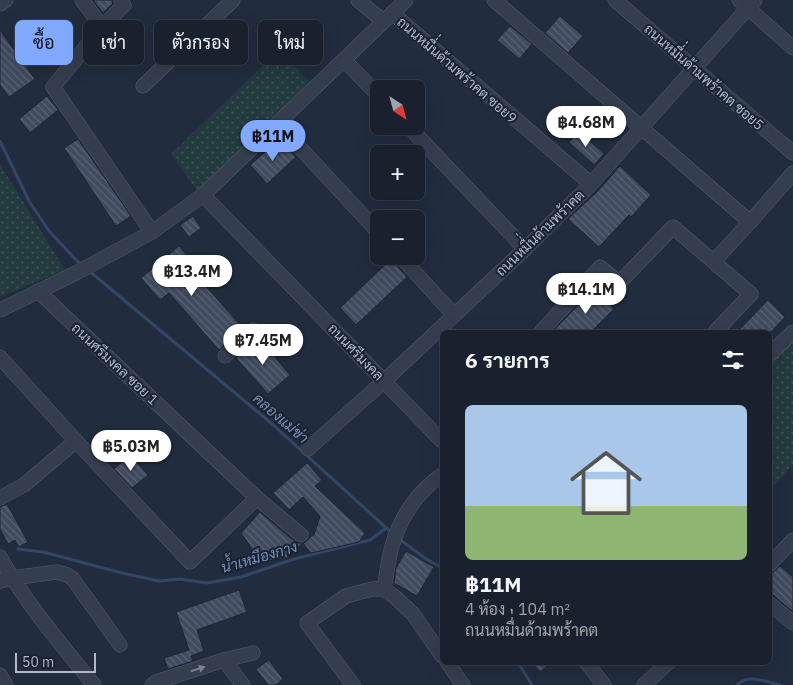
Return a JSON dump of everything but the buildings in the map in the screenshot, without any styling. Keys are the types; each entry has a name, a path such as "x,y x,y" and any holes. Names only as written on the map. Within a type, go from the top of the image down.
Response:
{"street":[{"path":"0,4 6,0"},
{"path":"82,0 96,20"},
{"path":"143,86 233,0"},
{"name":"ถนนหมื่่นด้ามพร้าคต ซอย9","path":"358,0 387,18 591,184"},
{"path":"0,310 76,273 152,232 203,195 406,0"},
{"path":"494,0 750,222"},
{"name":"ถนนหมื่่นด้ามพร้าคต ซอย5","path":"615,0 793,154"},
{"path":"108,20 123,2"},
{"path":"748,3 793,48"},
{"name":"ถนนหมื่่นด้ามพร้าคต","path":"308,449 384,381 525,249 591,184 695,68 748,3"},
{"path":"83,51 53,87 152,232"},
{"path":"344,60 370,87"},
{"path":"278,124 370,224"},
{"path":"417,135 525,249"},
{"path":"714,261 793,173"},
{"name":"ถนนศรีมงคล","path":"203,195 440,439"},
{"path":"543,330 600,267 619,283 673,227 751,294 717,330"},
{"path":"408,265 454,315"},
{"name":"ถนนศรีมงคล ซอย 1","path":"38,291 258,498 301,535"},
{"path":"226,356 253,330"},
{"path":"772,352 793,332"},
{"path":"0,357 190,562 258,498"},
{"path":"0,498 24,485 76,441"},
{"path":"384,589 392,544 398,529 412,505 440,482"},
{"path":"772,562 793,540"},
{"path":"1,561 6,579 94,685"},
{"path":"6,579 57,572 67,575 73,579 120,645"},
{"path":"353,685 307,623 346,596 372,589 384,589 413,614 440,653"},
{"path":"772,606 793,623"},
{"path":"152,685 156,682 224,660 253,653"},
{"path":"224,660 243,685"},
{"path":"449,665 463,685"},
{"path":"588,665 604,685"},
{"path":"648,684 666,665"},
{"path":"0,675 6,685"}],"green space":[{"path":"263,65 293,65 314,85 198,192 171,154"},
{"path":"0,164 65,270 0,297"},
{"path":"793,341 793,465 772,488 772,361"}],"waterway":[{"name":"คลองแม่ข่า","path":"0,141 29,201 49,231 81,265"},
{"name":"คลองแม่ข่า","path":"88,270 271,423 393,534"},
{"name":"น้ำเหมืองกาง","path":"18,549 43,552 159,581 180,579 207,583 241,577 294,559 370,540 386,528"},
{"name":"คลองแม่ข่า","path":"398,538 440,567"},
{"name":"คลองแม่ข่า","path":"520,665 532,685"},
{"name":"คลองแม่ข่า","path":"737,685 741,681 752,679 780,685"}]}
